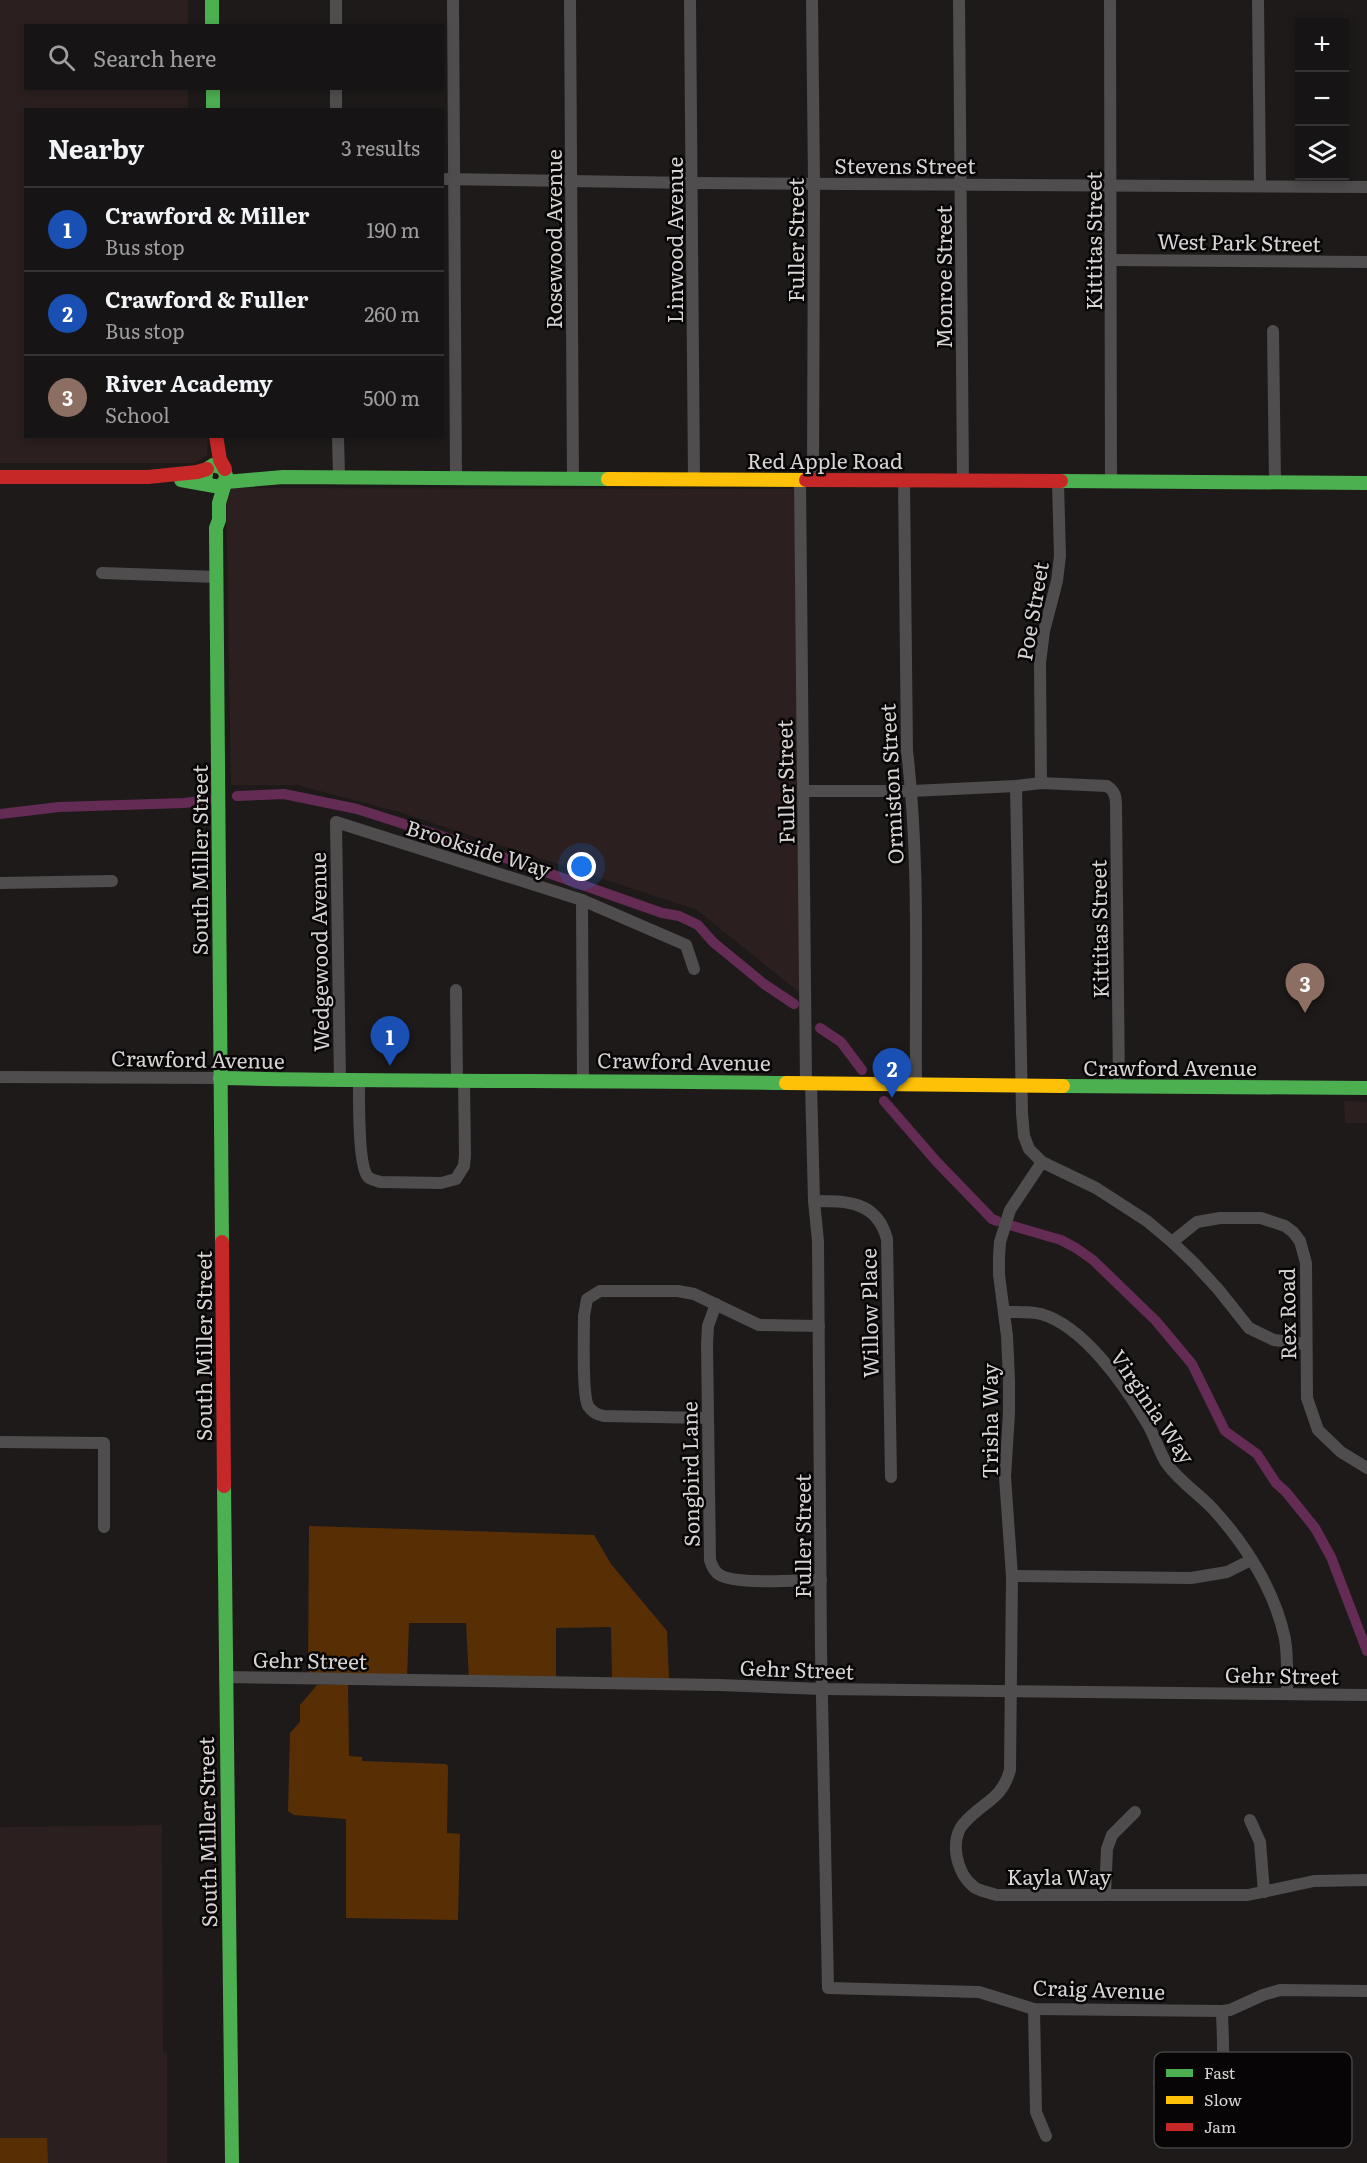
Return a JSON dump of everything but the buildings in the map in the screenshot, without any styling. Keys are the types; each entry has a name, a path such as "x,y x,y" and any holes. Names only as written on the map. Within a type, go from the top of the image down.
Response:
{"street":[{"path":"212,0 212,24"},
{"path":"336,0 336,24"},
{"path":"453,0 448,179 456,477"},
{"name":"Rosewood Avenue","path":"570,0 573,478"},
{"name":"Linwood Avenue","path":"690,0 694,479"},
{"name":"Fuller Street","path":"812,0 814,183 807,480 804,791 808,1084 818,1241 822,1689 828,1988"},
{"name":"Monroe Street","path":"959,0 963,481"},
{"name":"Kittitas Street","path":"1110,0 1111,482"},
{"path":"1258,0 1260,185"},
{"path":"213,90 213,108"},
{"path":"336,90 336,108"},
{"name":"Stevens Street","path":"448,179 692,183 1367,187"},
{"name":"West Park Street","path":"1111,260 1367,262"},
{"path":"1274,331 1275,483"},
{"name":"South Miller Street","path":"207,469 215,438"},
{"name":"South Miller Street","path":"216,438 225,476 216,528 225,1677 232,2163"},
{"path":"338,438 339,477"},
{"path":"0,477 148,477 198,482 216,488 225,476 217,465 197,472 148,477"},
{"path":"207,469 205,479 209,486"},
{"name":"Red Apple Road","path":"225,476 1367,483"},
{"name":"Ormiston Street","path":"904,480 907,751 912,791 916,1085"},
{"name":"Poe Street","path":"1041,783 1040,663 1044,631 1057,581 1060,556 1058,482"},
{"name":"South Miller Street","path":"209,486 212,521 216,528"},
{"path":"102,573 217,577"},
{"path":"804,791 912,791 1041,783"},
{"name":"Kittitas Street","path":"1041,783 1107,786 1112,789 1116,797 1119,1086"},
{"path":"1016,786 1022,1086 1024,1136 1029,1149 1042,1162 1118,1201 1172,1242 1218,1289 1249,1328 1274,1340 1305,1344"},
{"name":"Brookside Way","path":"336,822 582,900 686,945 694,969"},
{"name":"Wedgewood Avenue","path":"336,822 339,1081"},
{"path":"0,883 112,881"},
{"path":"582,900 583,1080"},
{"path":"358,1081 362,1156 367,1176 381,1182 441,1183 456,1179 464,1166 456,990"},
{"name":"Crawford Avenue","path":"0,1077 1367,1088"},
{"name":"Trisha Way","path":"1011,1691 1012,1576 1005,1477 1009,1402 1005,1312 999,1275 1000,1242 1010,1210 1042,1162"},
{"name":"Willow Place","path":"814,1201 857,1204 878,1219 887,1239 891,1478"},
{"name":"Rex Road","path":"1172,1242 1197,1222 1220,1218 1261,1218 1286,1226 1300,1241 1304,1252 1307,1398 1318,1430 1341,1452 1367,1468"},
{"path":"707,1418 604,1416 591,1411 586,1393 584,1316 587,1299 600,1291 688,1292 759,1325 819,1326"},
{"name":"Songbird Lane","path":"716,1304 707,1334 710,1560 712,1566 720,1575 736,1580 821,1580"},
{"name":"Virginia Way","path":"1005,1312 1027,1312 1047,1316 1066,1327 1091,1348 1138,1410 1174,1473 1218,1515 1251,1560 1272,1597 1282,1630 1287,1659 1287,1694"},
{"path":"0,1442 104,1443 104,1527"},
{"path":"1012,1576 1191,1578 1227,1572 1251,1560"},
{"name":"Gehr Street","path":"225,1677 822,1689 1367,1695"},
{"name":"Kayla Way","path":"1011,1691 1010,1770 1006,1785 964,1822 956,1842 958,1867 975,1887 996,1895 1248,1895 1327,1879 1367,1880"},
{"path":"1105,1895 1107,1849 1112,1835 1135,1812"},
{"path":"1250,1820 1260,1842 1264,1892"},
{"name":"Craig Avenue","path":"828,1988 979,1992 1034,2009 1222,2011 1280,1990 1367,1991"},
{"path":"1034,2009 1036,2112 1046,2136"},
{"path":"1222,2011 1222,2052"}],"shaded area":[{"path":"0,0 188,0 188,24 24,24 24,90 188,90 188,108 24,108 24,438 208,438 207,455 195,463 0,463"},
{"path":"231,488 796,489 800,993 697,910 399,812 297,785 231,785 226,497"},
{"path":"1344,1101 1367,1102 1367,1123 1345,1123"},
{"path":"309,1526 594,1535 611,1564 667,1631 669,1679 612,1680 611,1627 556,1628 556,1680 469,1680 466,1623 409,1623 407,1678 308,1677"},
{"path":"348,1684 349,1756 362,1757 362,1761 446,1764 448,1766 447,1833 460,1834 458,1920 346,1918 346,1819 294,1815 288,1811 290,1733 300,1722 300,1705 317,1685"},
{"path":"162,1825 163,2052 167,2053 167,2163 0,2163 0,1827"},
{"path":"0,2138 47,2138 48,2163 0,2163"}],"waterway":[{"path":"237,796 284,794 357,809 457,841 662,913 679,916 698,925 713,942 764,984 794,1004"},
{"path":"0,814 59,807 184,803 208,800"},
{"path":"820,1028 841,1042 862,1070"},
{"path":"884,1101 936,1161 992,1219 997,1221"},
{"path":"1013,1226 1061,1240 1093,1260 1156,1321 1192,1364 1225,1431 1257,1454 1276,1483 1315,1528 1331,1557 1367,1651"}],"traffic: fast":[{"path":"212,0 212,24"},
{"path":"213,90 213,108"},
{"path":"181,480 220,487 227,478 223,468 213,465 207,469 205,479 209,485"},
{"path":"226,482 283,477 608,479"},
{"path":"1061,481 1367,483"},
{"path":"222,1242 216,528 219,520 219,503 225,483"},
{"path":"220,1078 786,1083"},
{"path":"1063,1086 1367,1088"},
{"path":"224,1486 232,2163"}],"traffic: slow":[{"path":"608,479 806,480"},
{"path":"786,1083 1063,1086"}],"traffic: jam":[{"path":"216,438 220,460 225,469"},
{"path":"0,477 148,477 207,469"},
{"path":"806,480 1061,481"},
{"path":"222,1242 224,1486"}],"place":[{"name":"River Academy","path":"1305,1013"},
{"name":"Crawford & Miller","path":"390,1066"},
{"name":"Crawford & Fuller","path":"892,1098"}]}
